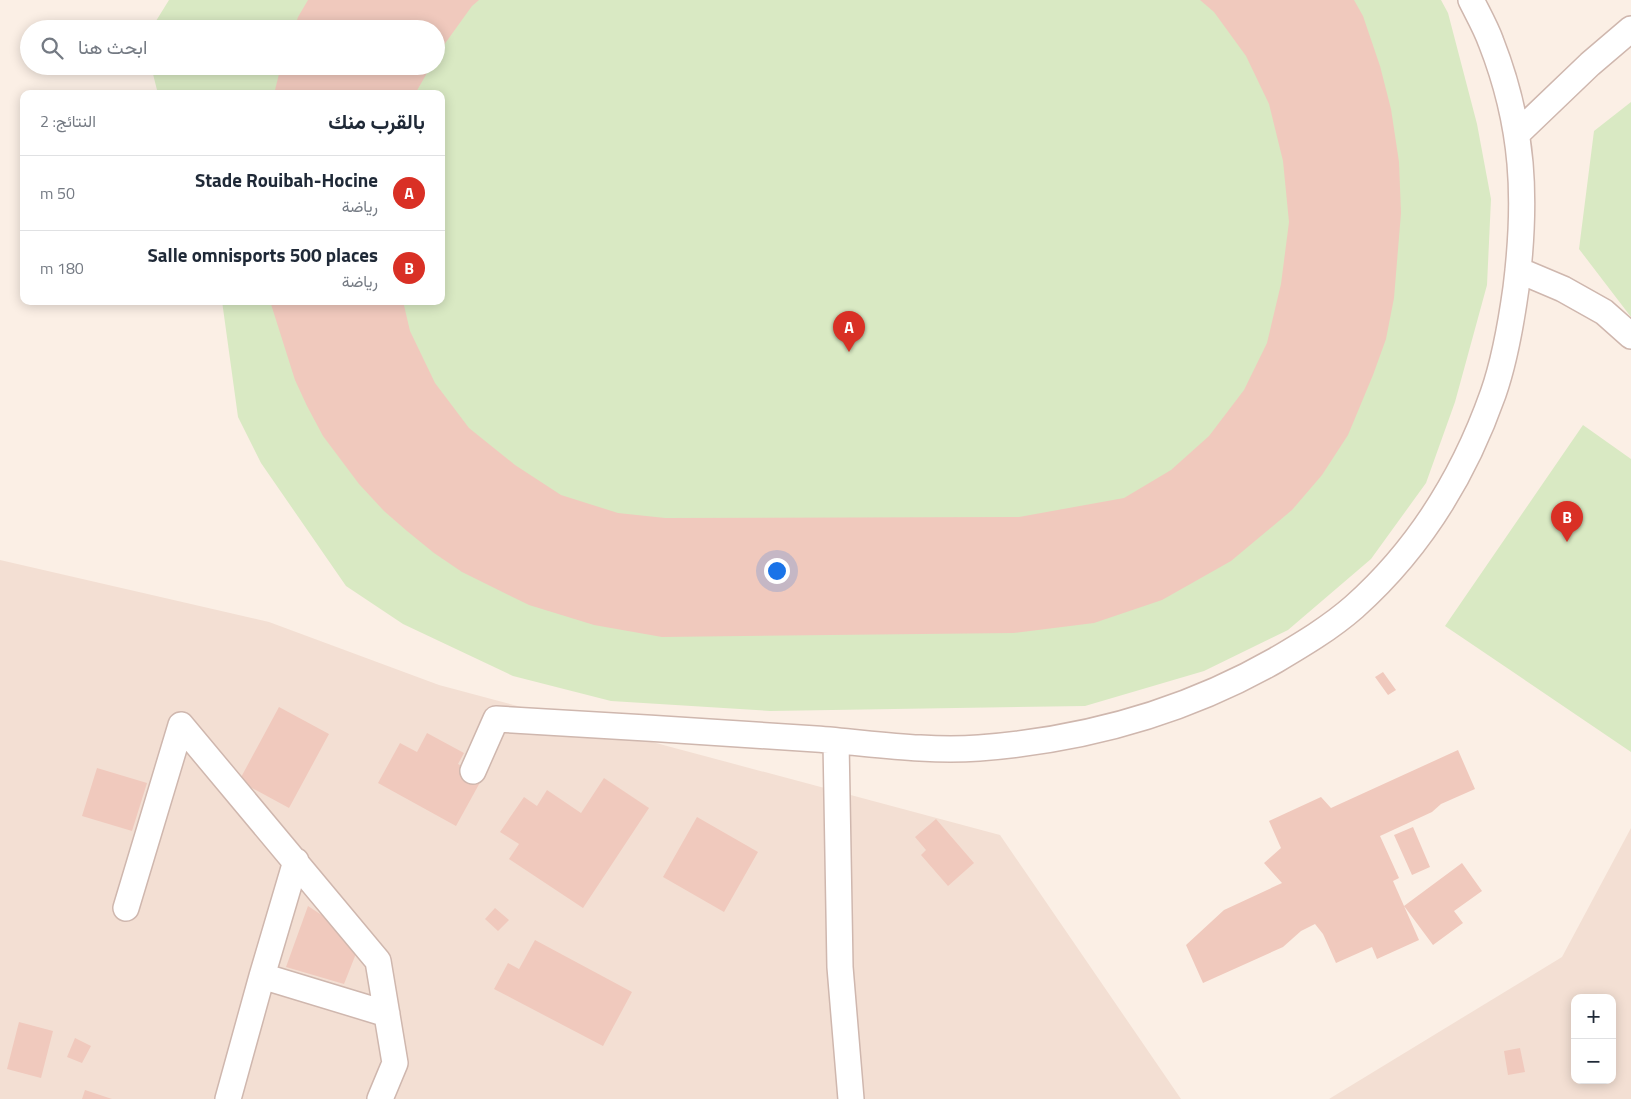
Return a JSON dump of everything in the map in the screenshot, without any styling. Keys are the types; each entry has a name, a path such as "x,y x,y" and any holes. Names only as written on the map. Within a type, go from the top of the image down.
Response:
{"street":[{"path":"473,771 496,718 836,741 906,748 976,748 1046,741 1115,726 1182,705 1246,677 1307,642 1352,609 1391,570 1426,527 1455,481 1480,431 1498,379 1511,325 1522,224 1522,178 1518,133 1506,85 1490,39 1471,0"},
{"path":"1518,133 1582,71 1631,29"},
{"path":"1518,270 1562,289 1604,312 1631,336"},
{"path":"126,908 180,725 378,961 395,1063 380,1099"},
{"path":"836,741 840,967 851,1099"},
{"path":"228,1099 296,861"},
{"path":"262,976 387,1014"}],"shaded area":[{"path":"0,560 269,622 439,685 1000,835 1181,1099 0,1099"},
{"path":"1631,828 1631,1099 1329,1099 1562,957"}],"green space":[{"path":"169,0 1441,0 1448,13 1477,124 1491,199 1487,285 1455,402 1426,483 1371,559 1288,630 1204,671 1085,706 770,711 611,701 513,676 403,624 346,586 261,463 238,417 223,305 445,305 445,90 157,90 153,75 445,75 445,20 157,20"},
{"path":"1631,102 1631,317 1579,249 1594,131"},
{"path":"1583,425 1631,459 1631,752 1445,626"}],"building":[{"path":"308,0 479,0 472,6 445,44 445,20 297,20"},
{"path":"1200,0 1354,0 1363,16 1380,66 1391,109 1399,162 1401,213 1394,298 1386,339 1373,375 1348,435 1322,475 1292,510 1231,561 1162,600 1094,623 1013,633 662,637 594,625 529,605 462,572 434,553 407,531 384,511 359,484 323,436 295,380 271,305 404,305 410,331 435,383 469,428 515,465 561,495 618,513 665,518 1019,517 1124,498 1171,470 1209,436 1244,390 1267,343 1281,284 1289,222 1283,161 1269,104 1246,56 1214,12"},
{"path":"279,75 426,75 417,90 275,90"},
{"path":"1383,672 1396,690 1388,695 1375,677"},
{"path":"279,707 329,734 289,808 239,781"},
{"path":"427,733 464,753 458,764 483,777 456,826 378,783 400,743 417,752"},
{"path":"1458,750 1475,789 1441,804 1432,812 1380,836 1399,878 1393,881 1419,940 1377,959 1372,947 1336,963 1323,934 1315,924 1301,931 1283,947 1203,983 1186,945 1224,910 1282,883 1264,863 1281,848 1269,821 1321,797 1331,808"},
{"path":"97,768 147,783 132,831 82,816"},
{"path":"604,778 649,808 583,908 509,859 519,844 500,832 524,797 537,806 547,790 581,813"},
{"path":"697,817 758,852 724,912 663,877"},
{"path":"936,819 974,863 948,886 921,855 926,850 915,837"},
{"path":"1413,827 1430,867 1412,875 1394,835"},
{"path":"1462,863 1482,891 1454,911 1463,923 1433,945 1404,906"},
{"path":"308,906 361,941 344,984 286,967"},
{"path":"495,908 509,920 498,931 485,919"},
{"path":"535,940 632,992 603,1046 494,989 508,963 519,969"},
{"path":"19,1022 53,1031 41,1078 7,1069"},
{"path":"75,1038 91,1046 82,1063 67,1057"},
{"path":"1520,1048 1525,1072 1508,1075 1504,1051"},
{"path":"85,1090 112,1099 82,1099"}],"place":[{"name":"Stade Rouibah-Hocine","path":"849,352"},
{"name":"Salle omnisports 500 places","path":"1567,542"}]}
